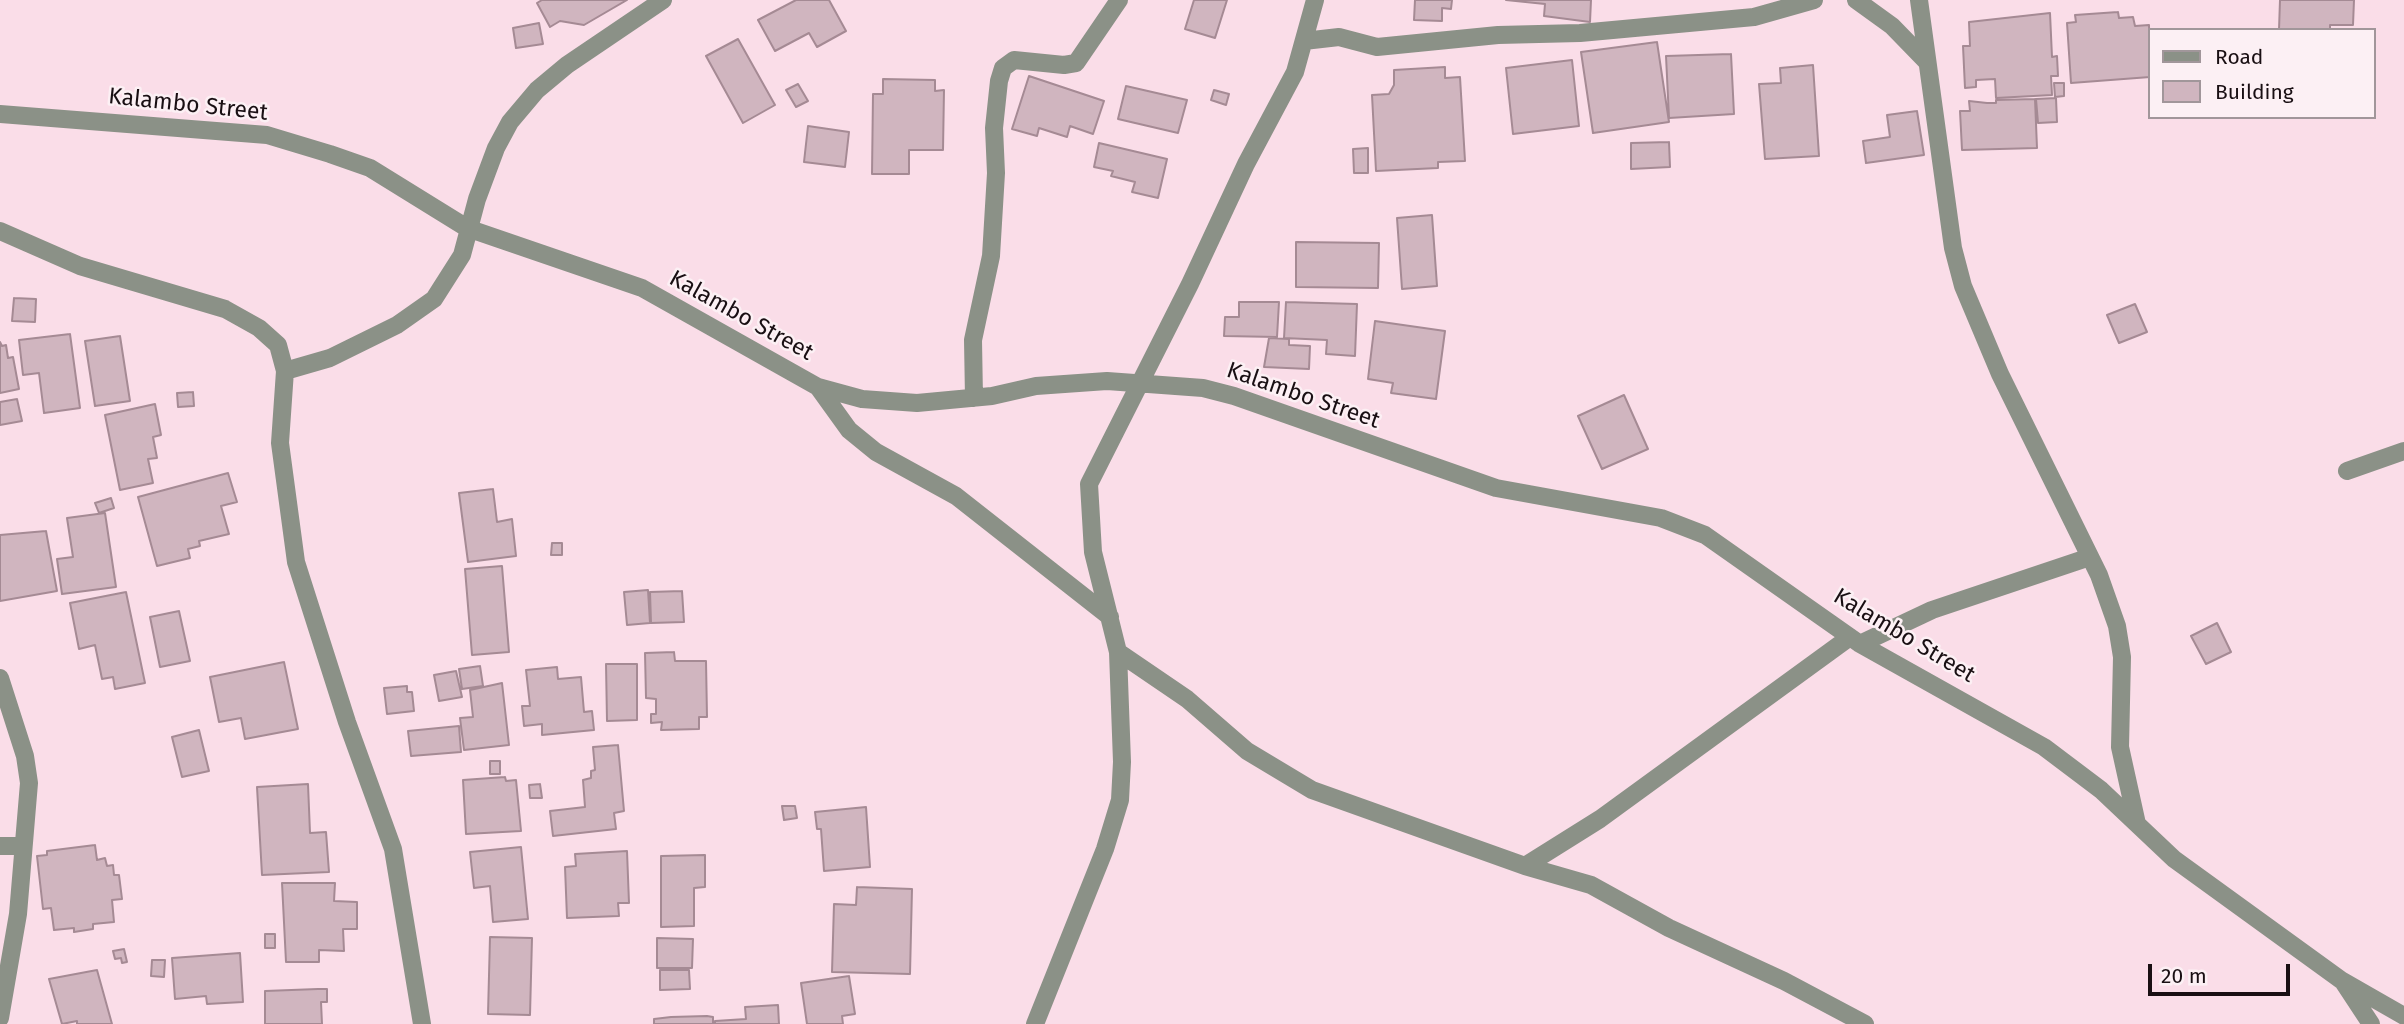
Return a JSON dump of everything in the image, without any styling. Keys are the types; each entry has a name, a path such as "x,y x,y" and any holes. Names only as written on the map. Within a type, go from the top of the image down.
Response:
{"street":[{"path":"285,372 330,358 421,311 449,280 462,255 467,228 496,148 510,122 537,90 567,65 663,0"},
{"path":"974,398 973,340 991,256 996,173 994,128 1003,68 1014,60 1064,65 1076,63 1119,0"},
{"path":"1035,1024 1105,849 1121,800 1118,652 1093,552 1089,484 1190,284 1245,164 1295,72 1315,0"},
{"path":"1304,41 1339,37 1377,47 1498,35 1580,33 1754,17 1814,0"},
{"path":"1856,0 1892,26 1927,62"},
{"path":"1919,0 1953,248 1963,286 2000,374 2090,557 2117,626 2122,657 2120,747 2137,824"},
{"name":"Kalambo Street","path":"0,114 267,135 370,169 467,228 642,288 818,387 862,400 892,403 974,398 1059,384 1139,383 1203,388 1234,396 1496,488 1661,517 1705,535 1855,640 2044,747 2101,790 2174,859 2342,980 2404,1016"},
{"path":"0,231 80,266 225,309 260,328 278,345 285,372 279,443 296,562 339,698 393,849 422,1024"},
{"path":"818,387 849,430 876,452 956,496 1110,617"},
{"path":"2347,471 2404,451"},
{"path":"1525,866 1600,818 1855,640 2090,557"},
{"path":"1118,652 1187,699 1247,751 1312,790 1525,866 1591,885 1669,928 1784,981 1865,1024"},
{"path":"0,678 25,756 29,783 18,914 0,1018"},
{"path":"0,846 23,846"},
{"path":"2342,980 2371,1024"}],"building":[{"path":"542,0 627,0 584,25 560,21 550,27 537,3"},
{"path":"796,0 829,0 846,31 817,47 809,33 775,51 758,20"},
{"path":"1194,0 1227,0 1215,38 1185,29"},
{"path":"1415,0 1452,0 1451,9 1442,8 1442,21 1414,20"},
{"path":"1506,0 1591,0 1590,22 1544,16 1545,4"},
{"path":"2280,0 2354,0 2353,25 2279,28"},
{"path":"2118,12 2119,18 2133,17 2135,26 2149,25 2148,77 2071,83 2067,23 2076,22 2075,15"},
{"path":"2050,13 2052,57 2057,56 2058,76 2051,76 2052,95 1996,98 1995,79 1976,80 1976,87 1965,88 1963,46 1970,46 1969,22"},
{"path":"539,23 543,44 516,48 513,28"},
{"path":"738,39 775,105 743,123 706,56"},
{"path":"1657,42 1669,122 1593,133 1581,52"},
{"path":"1731,54 1734,114 1669,118 1666,56"},
{"path":"1572,60 1579,126 1513,134 1506,68"},
{"path":"1813,65 1819,156 1765,159 1759,84 1781,83 1780,68"},
{"path":"1445,67 1445,78 1460,77 1465,161 1438,162 1438,168 1376,171 1372,95 1389,94 1394,85 1394,70"},
{"path":"1029,76 1104,101 1093,134 1070,126 1067,137 1039,128 1037,136 1012,129"},
{"path":"883,79 935,80 935,91 944,90 943,150 909,150 909,174 872,174 873,94 883,94"},
{"path":"2054,83 2064,83 2064,96 2055,97"},
{"path":"798,84 808,101 796,107 786,90"},
{"path":"1126,86 1187,100 1178,133 1118,119"},
{"path":"1214,90 1229,94 1226,105 1211,100"},
{"path":"2056,98 2057,122 2038,123 2036,99"},
{"path":"2035,99 2037,148 1962,150 1960,111 1970,111 1969,101 1996,103 1996,100"},
{"path":"1917,111 1924,155 1866,163 1863,141 1890,137 1887,115"},
{"path":"808,126 849,132 845,167 804,162"},
{"path":"1669,142 1670,167 1631,169 1631,143"},
{"path":"1099,143 1167,159 1158,198 1132,192 1135,182 1111,176 1113,171 1094,167"},
{"path":"1368,148 1368,173 1354,173 1353,149"},
{"path":"1432,215 1437,286 1402,289 1397,218"},
{"path":"1296,242 1379,243 1378,288 1296,287"},
{"path":"14,298 36,299 35,322 12,321"},
{"path":"1239,302 1279,302 1277,337 1224,336 1225,317 1239,317"},
{"path":"1286,302 1357,304 1355,356 1326,354 1327,340 1284,338"},
{"path":"2135,304 2147,332 2119,343 2107,315"},
{"path":"1375,321 1445,331 1436,399 1391,393 1393,383 1368,379"},
{"path":"70,334 80,408 44,413 39,373 23,375 19,340"},
{"path":"120,336 130,401 95,406 85,341"},
{"path":"1269,338 1289,339 1289,345 1310,346 1309,369 1264,367"},
{"path":"0,342 2,346 6,345 8,358 13,357 19,389 0,393"},
{"path":"193,392 194,406 178,407 177,393"},
{"path":"1624,395 1648,449 1602,469 1578,416"},
{"path":"17,399 22,421 0,425 0,402"},
{"path":"155,404 161,435 153,437 157,458 148,459 153,483 120,490 105,415"},
{"path":"228,473 237,502 221,506 229,534 199,541 200,546 188,549 190,558 157,566 138,497"},
{"path":"493,489 497,522 512,519 516,556 468,562 459,493"},
{"path":"111,498 114,508 99,513 95,503"},
{"path":"105,513 116,587 62,594 57,559 73,557 67,518"},
{"path":"46,531 57,591 0,601 0,535"},
{"path":"552,543 562,543 562,555 551,555"},
{"path":"502,566 509,652 472,655 465,569"},
{"path":"648,590 650,623 627,625 624,592"},
{"path":"682,591 684,622 651,623 650,592"},
{"path":"126,592 145,683 115,689 113,677 102,679 95,645 79,649 70,603"},
{"path":"179,611 190,661 160,667 150,617"},
{"path":"2217,623 2231,652 2206,664 2191,636"},
{"path":"674,652 675,661 706,661 707,717 699,717 699,729 661,730 662,722 651,723 651,714 656,714 656,699 646,698 645,653"},
{"path":"284,662 298,729 245,739 241,718 219,722 210,677"},
{"path":"606,664 637,664 637,720 607,721"},
{"path":"480,666 483,686 462,689 459,669"},
{"path":"557,667 558,679 581,677 584,712 592,711 594,730 542,735 542,724 524,726 522,706 530,706 526,670"},
{"path":"456,671 462,697 439,701 434,675"},
{"path":"502,683 509,745 464,750 460,718 473,717 470,690"},
{"path":"407,686 407,692 412,692 414,711 387,714 384,688"},
{"path":"459,726 461,752 411,756 408,731"},
{"path":"199,730 209,771 182,777 172,737"},
{"path":"618,745 624,811 614,813 616,829 553,836 550,811 585,807 583,780 591,778 591,771 595,770 593,747"},
{"path":"490,761 500,761 500,774 490,774"},
{"path":"505,777 506,781 516,780 521,831 466,834 463,780"},
{"path":"308,784 310,833 326,832 329,872 262,875 257,787"},
{"path":"540,784 542,798 530,798 529,785"},
{"path":"782,806 795,806 797,818 784,820"},
{"path":"866,807 870,867 824,871 821,829 817,829 815,812"},
{"path":"95,845 97,860 105,858 107,866 113,865 114,875 119,875 122,899 112,900 114,922 93,924 93,929 74,932 74,928 54,930 51,908 43,909 37,856 47,855 47,851"},
{"path":"521,847 528,919 493,922 490,886 474,888 470,852"},
{"path":"627,851 629,903 618,903 619,916 567,918 565,867 576,866 575,854"},
{"path":"705,855 705,887 694,888 694,926 661,927 661,856"},
{"path":"282,883 335,883 334,901 357,902 357,929 343,929 344,951 319,950 319,962 286,962"},
{"path":"857,887 912,889 910,974 832,972 834,904 856,905"},
{"path":"265,934 275,934 275,948 265,948"},
{"path":"490,937 532,938 530,1015 488,1014"},
{"path":"657,938 693,939 692,968 657,968"},
{"path":"124,949 127,962 122,963 121,958 115,959 113,951"},
{"path":"240,953 243,1002 207,1004 206,996 175,999 172,958"},
{"path":"152,960 165,960 164,977 151,976"},
{"path":"97,970 112,1024 77,1024 77,1021 62,1024 49,979"},
{"path":"660,970 689,970 690,989 660,990"},
{"path":"849,976 855,1014 842,1016 843,1024 807,1024 801,983"},
{"path":"327,989 327,1002 321,1002 322,1024 265,1024 265,991"},
{"path":"778,1005 779,1024 715,1024 715,1021 746,1019 745,1007"},
{"path":"713,1017 713,1024 654,1024 654,1019"}]}
